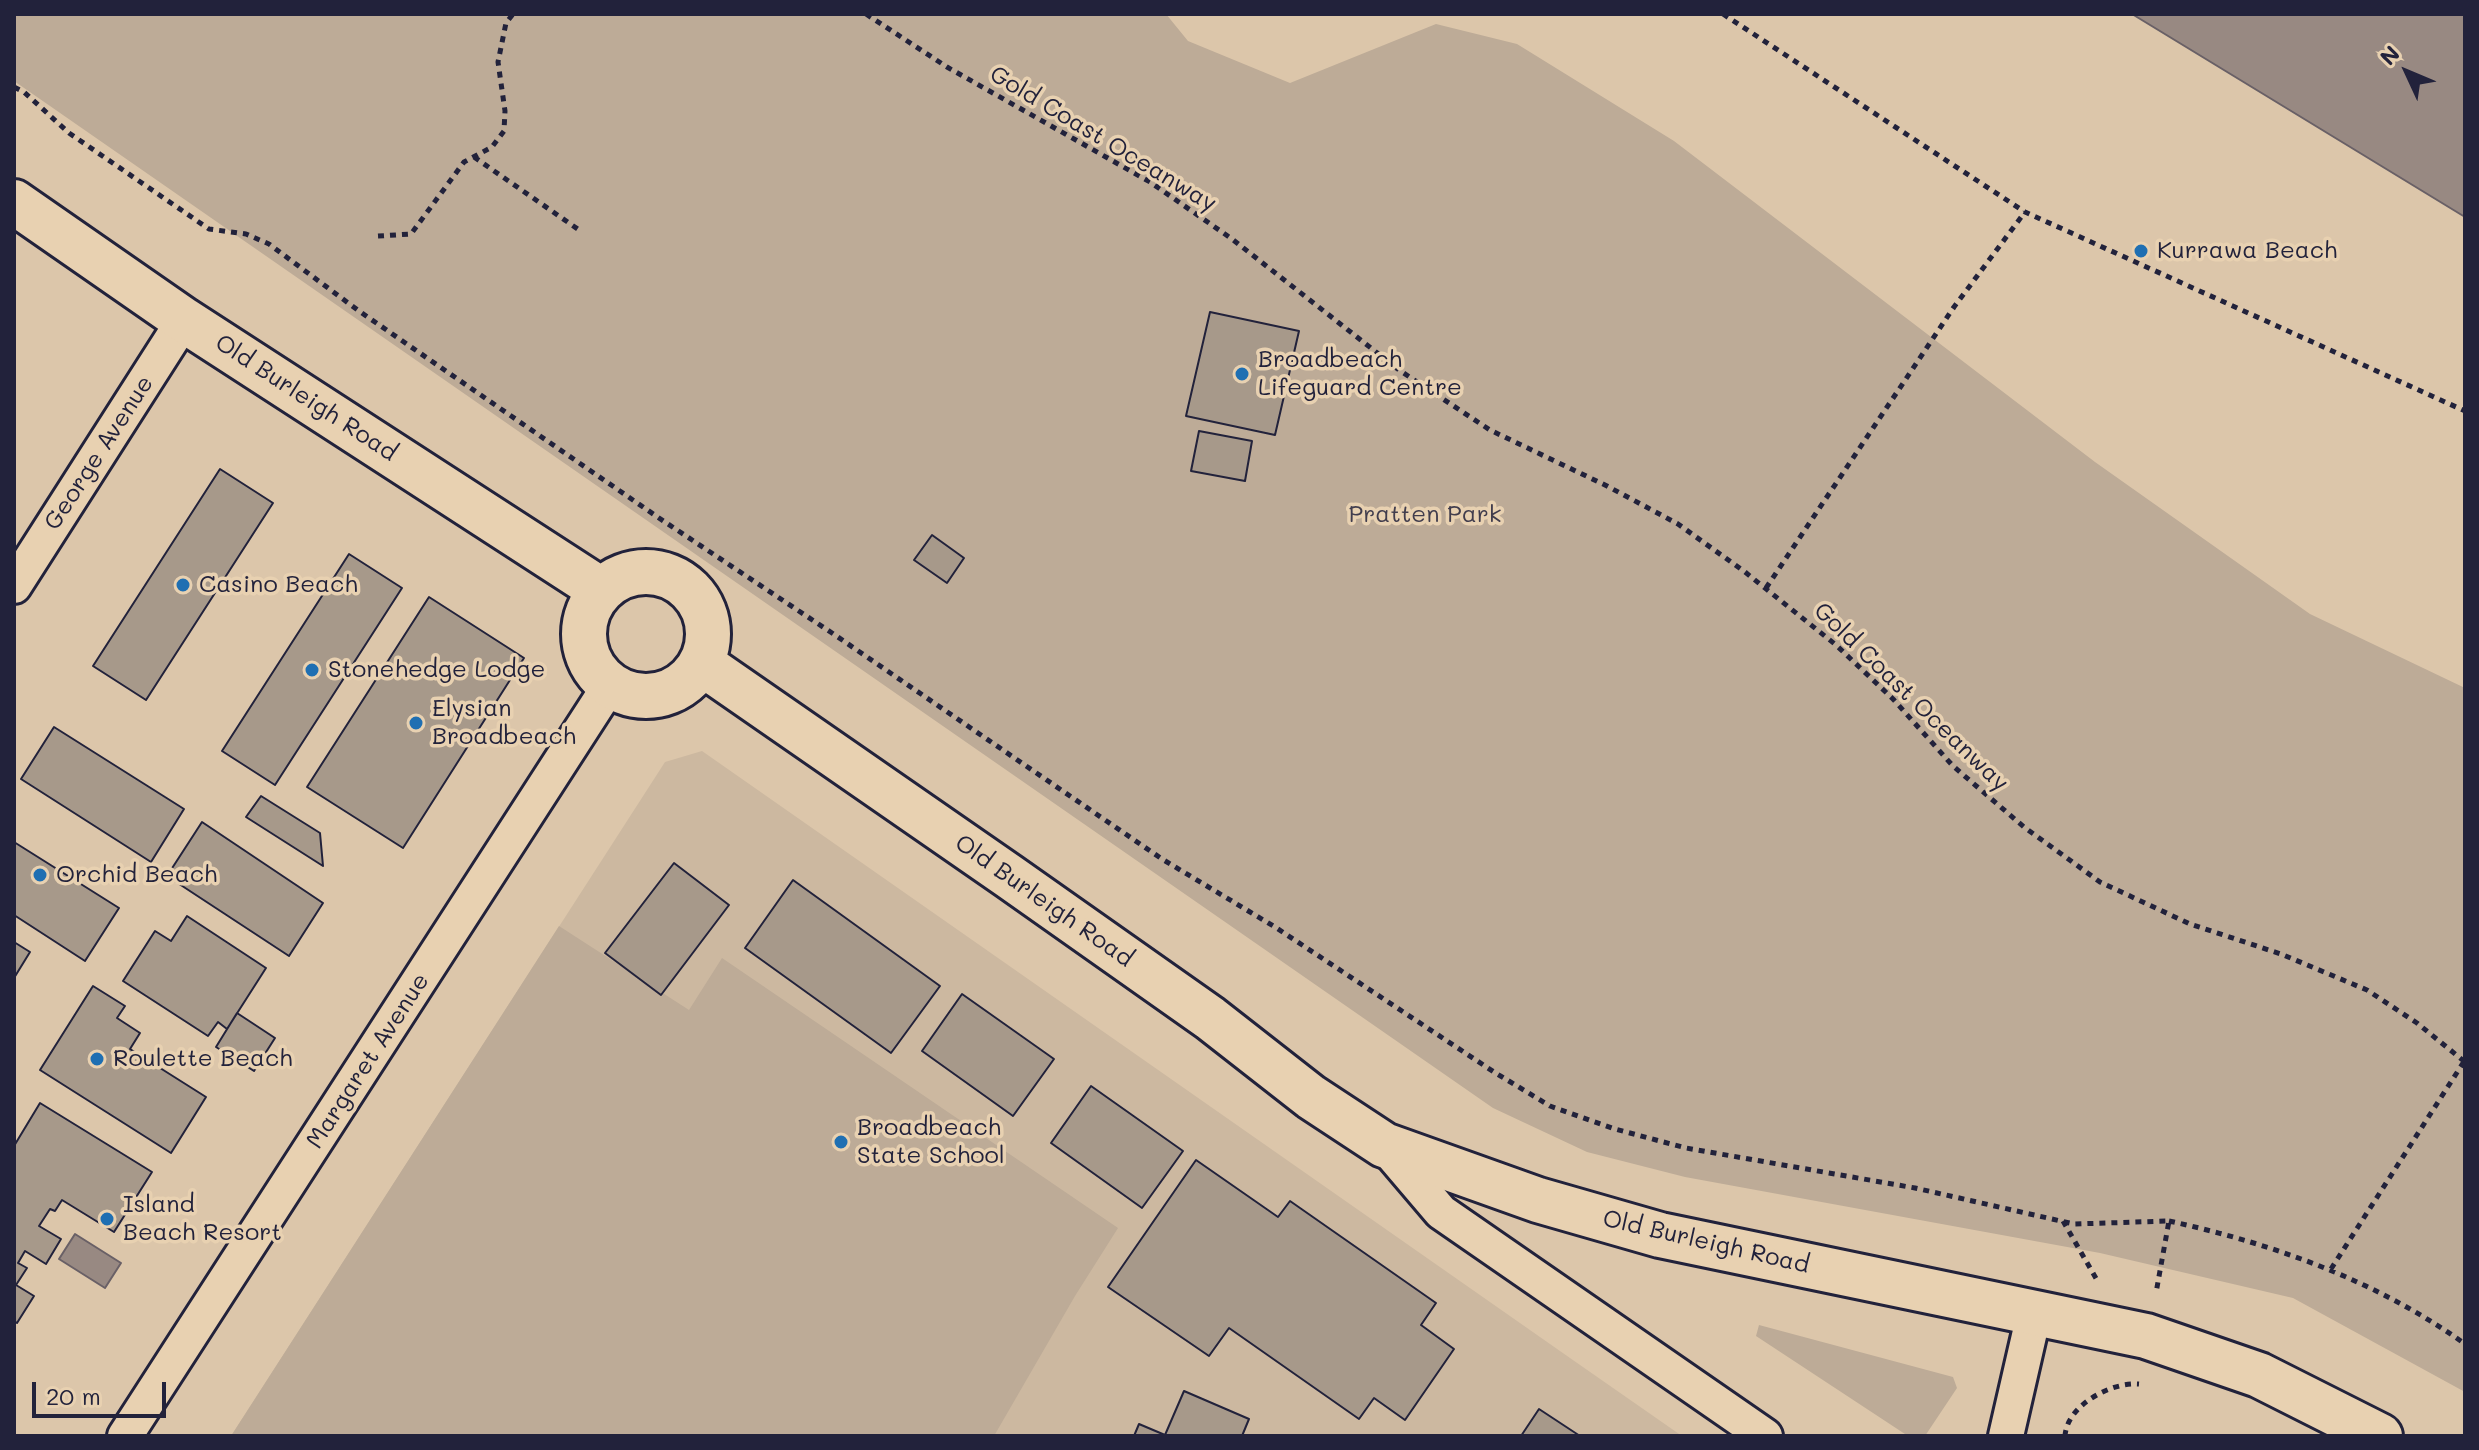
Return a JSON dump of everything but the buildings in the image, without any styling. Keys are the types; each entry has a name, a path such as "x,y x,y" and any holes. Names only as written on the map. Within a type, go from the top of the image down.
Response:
{"street":[{"name":"Old Burleigh Road","path":"14,202 184,320 601,590"},
{"name":"George Avenue","path":"14,586 184,320"},
{"path":"645,571 666,574 683,583 701,604 709,631 706,653 681,686 661,695 629,695 610,685 595,671 585,651 583,636 586,614 601,590 618,577 645,571"},
{"name":"Old Burleigh Road","path":"701,663 1123,956 1210,1018 1311,1097 1384,1145 1538,1200 1660,1235 2146,1336 2259,1375 2380,1436"},
{"name":"Margaret Avenue","path":"125,1436 610,685"},
{"name":"Old Burleigh Road","path":"1384,1145 1441,1212 1765,1436"},
{"path":"2006,1436 2034,1314"}],"path":[{"path":"378,236 411,234 464,162 492,147 504,131 505,111 498,62 506,23 513,14"},
{"name":"Gold Coast Oceanway","path":"866,14 947,67 1150,182 1232,239 1399,370 1477,421 1678,524 1766,588 1836,645 1893,699 1953,766 2024,827 2100,882 2190,924 2281,954 2367,990 2465,1060"},
{"path":"1723,14 2025,212 2465,411"},
{"path":"14,87 24,92 69,133 209,229 246,234 269,244 359,311 659,518 1162,859 1275,927 1550,1106 1615,1129 1686,1148 1915,1188 2074,1224 2169,1221 2259,1244 2331,1269 2444,1329 2465,1344"},
{"path":"474,157 582,232"},
{"path":"1766,588 1945,320 2025,212"},
{"path":"2331,1269 2465,1060"},
{"path":"2063,1221 2100,1285"},
{"path":"2154,1305 2169,1221"},
{"path":"2065,1436 2064,1431 2076,1411 2099,1394 2129,1383 2146,1384"}],"shaded area":[{"path":"2132,14 2465,14 2465,217"},
{"name":"Broadbeach State School","path":"702,751 1682,1436 231,1436 665,762"},
{"path":"75,1234 121,1263 105,1288 59,1259"}],"green space":[{"name":"Pratten Park","path":"14,14 1166,14 1188,41 1290,83 1436,24 1517,44 1674,141 2095,462 2310,614 2465,688 2465,1392 2293,1298 2100,1253 1685,1177 1587,1152 1493,1108 14,81"},
{"path":"559,926 689,1010 722,958 1118,1228 994,1436 231,1436"},
{"path":"1759,1325 1953,1377 1957,1388 1925,1436 1908,1436 1756,1336"}],"place":[{"name":"Kurrawa Beach","path":"2141,251"},
{"name":"Broadbeach Lifeguard Centre","path":"1242,374"},
{"name":"Casino Beach","path":"183,585"},
{"name":"Stonehedge Lodge","path":"312,670"},
{"name":"Elysian Broadbeach","path":"416,723"},
{"name":"Orchid Beach","path":"40,875"},
{"name":"Roulette Beach","path":"97,1059"},
{"name":"Broadbeach State School","path":"841,1142"},
{"name":"Island Beach Resort","path":"107,1219"}]}
